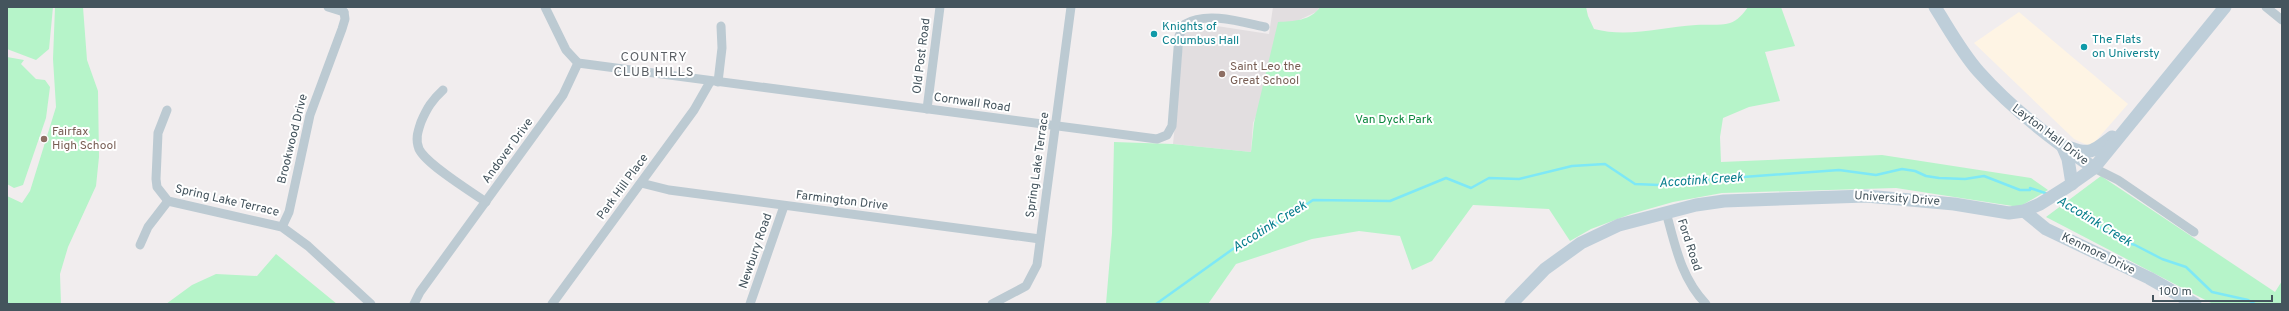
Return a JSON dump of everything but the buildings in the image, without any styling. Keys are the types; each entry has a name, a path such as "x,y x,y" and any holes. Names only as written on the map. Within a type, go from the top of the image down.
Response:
{"street":[{"path":"328,7 347,10"},
{"path":"545,7 566,50 578,63"},
{"name":"Old Post Road","path":"927,109 940,7"},
{"name":"Spring Lake Terrace","path":"992,304 1026,286 1037,266 1071,7"},
{"name":"Layton Hall Drive","path":"1935,7 1965,54 2002,97 2028,120 2094,168 2118,180 2194,232"},
{"name":"University Drive","path":"1515,302 1545,269 1581,243 1619,225 1696,205 1724,201 1866,196 1954,204 2009,213 2024,211 2040,204 2070,186 2094,168 2127,125 2225,7"},
{"path":"2266,7 2282,20"},
{"name":"Brookwood Drive","path":"282,227 289,212 310,115 342,29 347,10"},
{"name":"Cornwall Road","path":"578,63 1158,139 1164,137 1172,126 1179,36 1185,24 1202,19 1228,20 1265,27"},
{"name":"Park Hill Place","path":"552,304 714,82 722,48 720,26"},
{"name":"Andover Drive","path":"414,304 420,292 563,95 578,63"},
{"path":"444,90 431,101 426,109 417,136 419,148 428,160 486,202"},
{"name":"Spring Lake Terrace","path":"167,110 158,133 156,179 157,187 168,201 282,227 308,246 371,304"},
{"path":"2062,145 2083,153 2094,151 2127,125"},
{"path":"2062,145 2068,159 2070,186"},
{"name":"Farmington Drive","path":"641,183 669,190 1040,240"},
{"path":"140,245 148,227 168,201"},
{"name":"Newbury Road","path":"750,304 784,206"},
{"name":"Kenmore Drive","path":"2024,211 2046,228 2149,278 2195,304"},
{"name":"Ford Road","path":"1666,212 1683,271 1695,291 1706,304"}],"shaded area":[{"name":"Saint Leo the Great School","path":"1273,7 1320,7 1316,12 1297,21 1253,123 1251,152 1173,144 1184,32 1190,26 1197,23 1269,34"},
{"path":"2019,12 2128,104 2094,143 2087,145 2074,139 1974,43"}],"green space":[{"path":"7,7 53,7 49,49 36,60 7,49"},
{"path":"55,7 83,7 87,60 98,91 99,157 96,186 68,247 60,274 61,304 7,304 7,196 22,203 30,191 56,107 53,59"},
{"name":"Van Dyck Park","path":"1320,7 1586,7 1594,29 1632,32 1683,26 1726,24 1738,19 1748,7 1781,7 1795,46 1765,52 1780,101 1749,107 1723,118 1720,137 1721,162 1882,155 2031,178 2048,190 2019,207 1896,188 1722,193 1673,202 1631,214 1591,229 1570,241 1549,209 1473,205 1432,261 1412,270 1400,236 1359,231 1312,239 1236,264 1208,304 1106,304 1112,233 1114,142 1173,144 1251,152 1254,123 1278,22 1296,21 1307,18 1316,12"},
{"path":"7,57 24,60 21,64 36,79 45,80 50,87 46,118 23,185 14,188 7,184"},
{"path":"2101,176 2275,292 2282,281 2282,304 2213,304 2046,217"},
{"path":"276,254 337,304 166,304 192,285 216,274 257,276"}],"waterway":[{"name":"Accotink Creek","path":"1156,304 1251,236 1285,219 1313,200 1390,201 1446,178 1471,188 1489,178 1519,179 1572,166 1605,164 1635,184 1659,185 1703,180 1839,170 1876,175 1902,169 1939,178 1965,179 1984,176 2020,190 2030,190 2030,188 2048,194"},
{"name":"Accotink Creek","path":"2056,198 2077,209 2101,228 2118,235 2122,241 2135,245 2162,259 2186,267 2212,292 2248,300 2255,304"}],"place":[{"name":"Knights of Columbus Hall","path":"1154,34"},
{"name":"The Flats on Universty","path":"2084,47"},
{"name":"Saint Leo the Great School","path":"1222,74"},
{"name":"Fairfax High School","path":"44,139"}],"district":[{"name":"COUNTRY CLUB HILLS","path":"654,66"}]}
